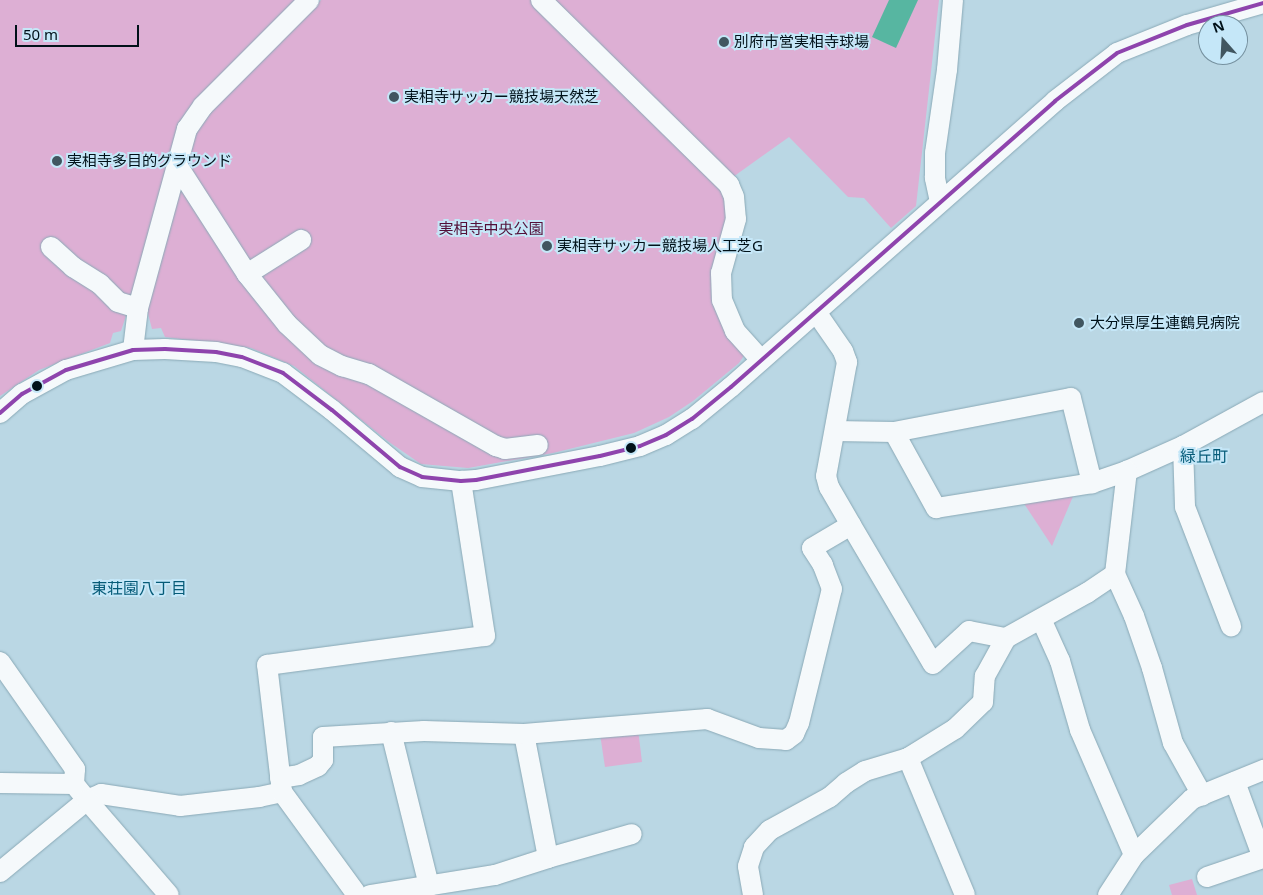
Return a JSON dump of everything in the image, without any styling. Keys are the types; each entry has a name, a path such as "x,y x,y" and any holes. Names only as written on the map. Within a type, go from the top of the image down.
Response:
{"street":[{"path":"133,350 138,308 187,129 197,113 309,0"},
{"path":"541,0 729,185 734,197 736,219 721,273 722,300 735,331 761,360"},
{"path":"940,202 935,178 935,153 947,70 953,0"},
{"path":"0,413 22,394 66,370 133,350 216,352 242,357 265,365 298,382 400,467 422,477 461,481 548,467 640,446 666,435 692,419 1055,101 1118,53 1187,25 1263,3"},
{"path":"177,164 246,274 287,324 320,355 342,366 369,374 496,446 505,449 538,445"},
{"path":"246,274 301,240"},
{"path":"51,247 73,267 100,284 118,302 138,308"},
{"path":"816,312 843,351 847,362 826,476 829,487 851,525 933,664 970,631 1006,638"},
{"path":"835,431 894,432 1071,398 1092,483"},
{"path":"894,432 936,508 1092,483 1127,471 1183,446 1263,402"},
{"path":"1183,446 1185,507 1231,626"},
{"path":"1127,471 1116,574 1134,616 1152,668 1173,743 1202,795"},
{"path":"461,481 485,636 267,665 281,785 361,894 429,886 495,875 632,834"},
{"path":"0,872 87,800 101,794 180,806 259,797 318,766 323,760 323,737 391,732 524,734 707,719 759,738 786,740 794,734 799,723 832,589 823,565 812,548 851,525"},
{"path":"753,895 748,866 754,847 770,830 830,797 865,771 908,758 955,729 983,702 986,676 1006,638 1116,574"},
{"path":"1041,619 1060,662 1080,730 1134,854"},
{"path":"0,662 75,769 74,784 169,895"},
{"path":"391,732 429,886"},
{"path":"524,734 548,858"},
{"path":"908,758 965,895"},
{"path":"1108,895 1134,854 1192,798 1263,770"},
{"path":"1208,877 1263,858 1235,782"},
{"path":"0,784 74,784"}],"green space":[{"path":"0,0 298,0 197,101 121,331 113,333 110,343 39,370 0,396"},
{"name":"実相寺中央公園","path":"321,0 939,0 916,206 891,228 864,198 848,197 789,137 733,177 731,204 716,270 745,354 739,363 693,401 669,417 634,433 553,453 468,468 421,464 389,442 294,366 251,348 165,337 161,328 152,329 147,310 192,140 210,111"},
{"path":"1074,494 1052,546 1023,502"},
{"path":"638,729 642,762 605,767 600,734"},
{"path":"1192,879 1197,895 1172,895 1169,885"}],"shaded area":[{"path":"889,0 918,0 896,48 872,37"}],"transit line":[{"path":"0,413 22,394 66,370 133,350 165,349 216,352 242,357 283,373 332,410 400,467 422,477 461,481 476,480 600,456 640,446 666,435 692,419 731,387 1055,101 1117,53 1187,25 1263,3"}],"place":[{"name":"別府市営実相寺球場","path":"724,42"},
{"name":"実相寺サッカー競技場天然芝","path":"394,97"},
{"name":"実相寺多目的グラウンド","path":"57,161"},
{"name":"実相寺サッカー競技場人工芝G","path":"547,246"},
{"name":"大分県厚生連鶴見病院","path":"1079,323"}],"district":[{"name":"緑丘町","path":"1204,456"},
{"name":"東荘園八丁目","path":"139,588"}]}
